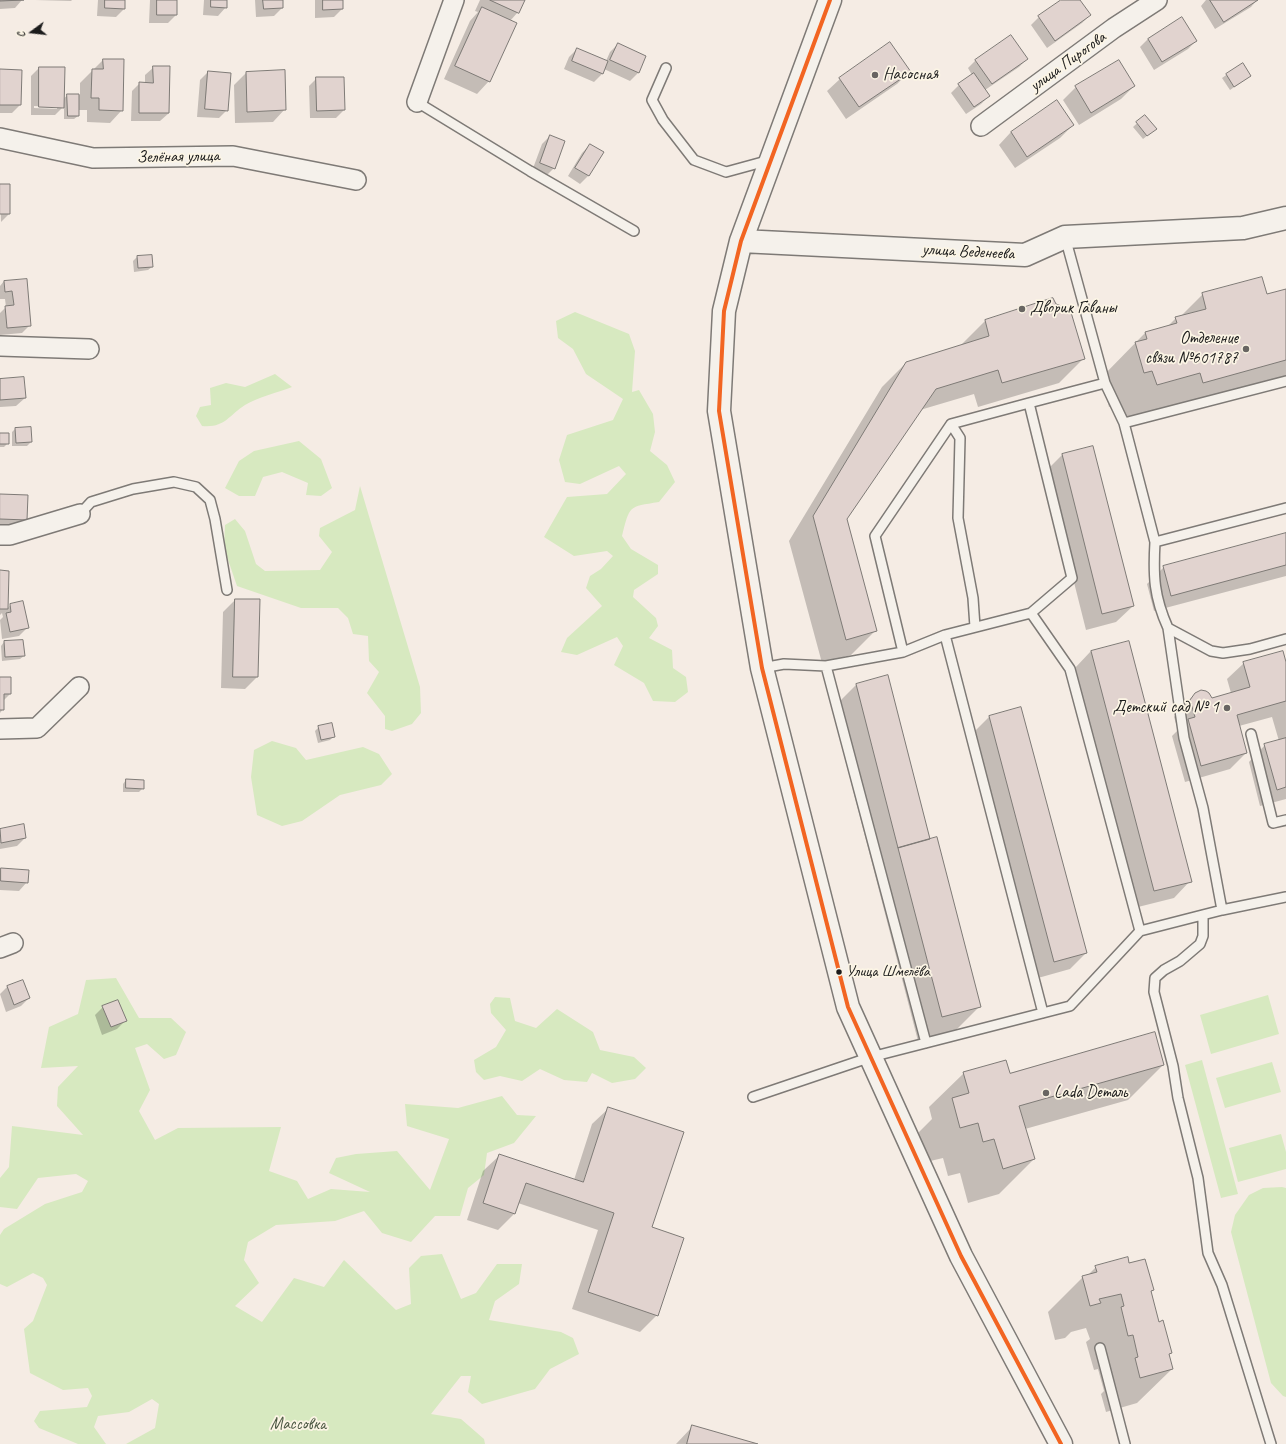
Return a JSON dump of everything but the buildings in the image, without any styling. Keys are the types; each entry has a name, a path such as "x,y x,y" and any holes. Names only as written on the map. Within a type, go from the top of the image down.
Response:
{"main road":[{"path":"830,0 741,241 724,311 719,411 762,668 848,1006 961,1256 1061,1444"},
{"name":"улица Веденеева","path":"741,241 1025,255 1065,237 1243,228 1286,218"}],"street":[{"path":"417,102 454,0"},
{"name":"улица Пирогова","path":"981,126 1114,28 1157,0"},
{"name":"Зелёная улица","path":"0,138 93,158 233,156 356,180"},
{"path":"0,346 89,349"},
{"path":"0,535 10,535 80,514"},
{"path":"0,729 37,728 79,687"}],"lane":[{"path":"666,68 652,100 664,120 694,160 726,172 771,159"},
{"path":"417,102 530,171 634,231"},
{"path":"1065,237 1106,383 1124,423 1155,542 1155,592 1162,615 1168,628 1184,738 1203,808 1222,910"},
{"path":"1124,423 1286,381"},
{"path":"903,652 875,536 951,424 1106,383"},
{"path":"762,668 784,664 826,666 903,652 945,635 1031,613 1072,578 1030,403"},
{"path":"951,424 960,438 958,518 973,598 975,627"},
{"path":"80,514 91,502 133,488 174,482 196,488 210,500 215,519 227,590"},
{"path":"1155,542 1286,508"},
{"path":"1031,613 1070,669 1140,931"},
{"path":"1168,628 1211,651 1223,653 1250,649 1286,639"},
{"path":"945,635 1043,1013"},
{"path":"826,666 926,1043"},
{"path":"1251,734 1273,823 1286,820"},
{"path":"753,1097 871,1058 1070,1006 1140,931 1222,910 1286,896"},
{"path":"1203,915 1203,936 1200,944 1180,961 1164,970 1155,978 1154,992 1173,1066 1178,1098 1198,1178 1208,1253 1222,1285 1271,1444"},
{"path":"1100,1348 1125,1444"}],"green space":[{"path":"575,312 629,334 635,351 632,392 639,390 653,414 655,432 650,451 667,465 675,482 659,502 641,505 632,509 627,518 622,536 631,549 658,565 658,574 634,590 633,597 656,618 658,626 649,638 672,650 673,668 686,677 688,692 675,702 653,701 644,683 614,665 623,646 617,637 577,655 561,652 567,638 602,606 586,588 590,576 601,569 613,556 607,551 574,556 544,537 567,497 607,494 626,474 619,466 580,484 565,482 559,460 567,435 613,420 623,399 586,374 573,349 558,338 556,321"},
{"path":"275,374 292,387 250,402 221,423 210,426 202,426 196,416 200,407 211,405 210,388 226,383 245,387"},
{"path":"299,441 321,459 332,488 321,496 306,495 308,483 282,472 263,477 255,496 239,496 225,488 239,461 254,451"},
{"path":"360,486 420,687 421,713 412,724 392,731 385,729 385,716 367,693 379,672 369,661 368,636 353,634 348,618 338,608 301,608 237,586 224,548 225,525 235,519 245,531 256,564 265,571 320,570 332,552 319,536 320,528 355,510"},
{"path":"272,741 296,748 306,760 363,747 379,754 392,774 381,785 340,795 302,821 282,826 257,815 251,777 254,750"},
{"name":"Массовка","path":"116,978 139,1018 171,1018 186,1032 176,1055 164,1059 147,1044 135,1048 150,1090 139,1111 155,1140 178,1128 281,1127 269,1171 297,1181 308,1199 331,1189 370,1192 329,1173 336,1158 356,1154 397,1151 430,1190 449,1139 407,1126 405,1104 458,1108 502,1096 517,1115 536,1116 514,1143 487,1153 484,1175 468,1188 460,1216 435,1216 411,1242 382,1233 364,1211 335,1221 276,1225 248,1242 244,1260 259,1283 235,1306 262,1322 294,1278 324,1287 344,1260 396,1310 411,1304 409,1268 421,1256 442,1254 461,1299 476,1293 497,1264 522,1264 519,1284 495,1301 489,1320 561,1332 573,1338 579,1354 550,1369 535,1389 482,1404 468,1392 471,1376 461,1376 431,1414 461,1419 484,1439 485,1444 126,1444 155,1428 159,1404 152,1399 129,1412 98,1416 94,1427 106,1444 78,1444 39,1428 34,1421 40,1411 87,1407 92,1396 88,1388 63,1390 30,1373 24,1329 33,1321 47,1285 43,1278 33,1273 7,1287 0,1284 0,1235 4,1229 45,1204 82,1192 88,1181 76,1174 38,1178 17,1209 0,1207 0,1178 9,1167 12,1126 83,1135 57,1106 58,1087 78,1066 41,1068 49,1027 78,1014 86,980"},
{"path":"1268,995 1279,1034 1211,1054 1200,1015"},
{"path":"495,997 510,998 515,1021 536,1028 557,1009 593,1032 600,1050 634,1057 646,1068 635,1079 612,1083 592,1073 587,1082 564,1080 540,1069 522,1081 500,1076 484,1080 476,1072 474,1060 496,1047 506,1030 491,1013 490,1004"},
{"path":"1202,1060 1238,1194 1221,1198 1185,1065"},
{"path":"1272,1062 1281,1092 1225,1108 1216,1078"},
{"path":"1281,1134 1286,1152 1286,1169 1238,1182 1229,1148"},
{"path":"1263,1188 1286,1188 1286,1397 1283,1396 1271,1383 1231,1232 1235,1215 1249,1195"}],"transit line":[{"path":"830,0 741,241 724,311 719,411 762,668 848,1007 961,1256 1061,1444"}],"place":[{"name":"Насосная","path":"875,75"},
{"name":"Дворик Гаваны","path":"1022,309"},
{"name":"Отделение связи №601787","path":"1246,349"},
{"name":"Детский сад № 1","path":"1227,708"},
{"name":"Улица Шмелёва","path":"839,972"},
{"name":"Lada Dеталь","path":"1046,1093"}]}
